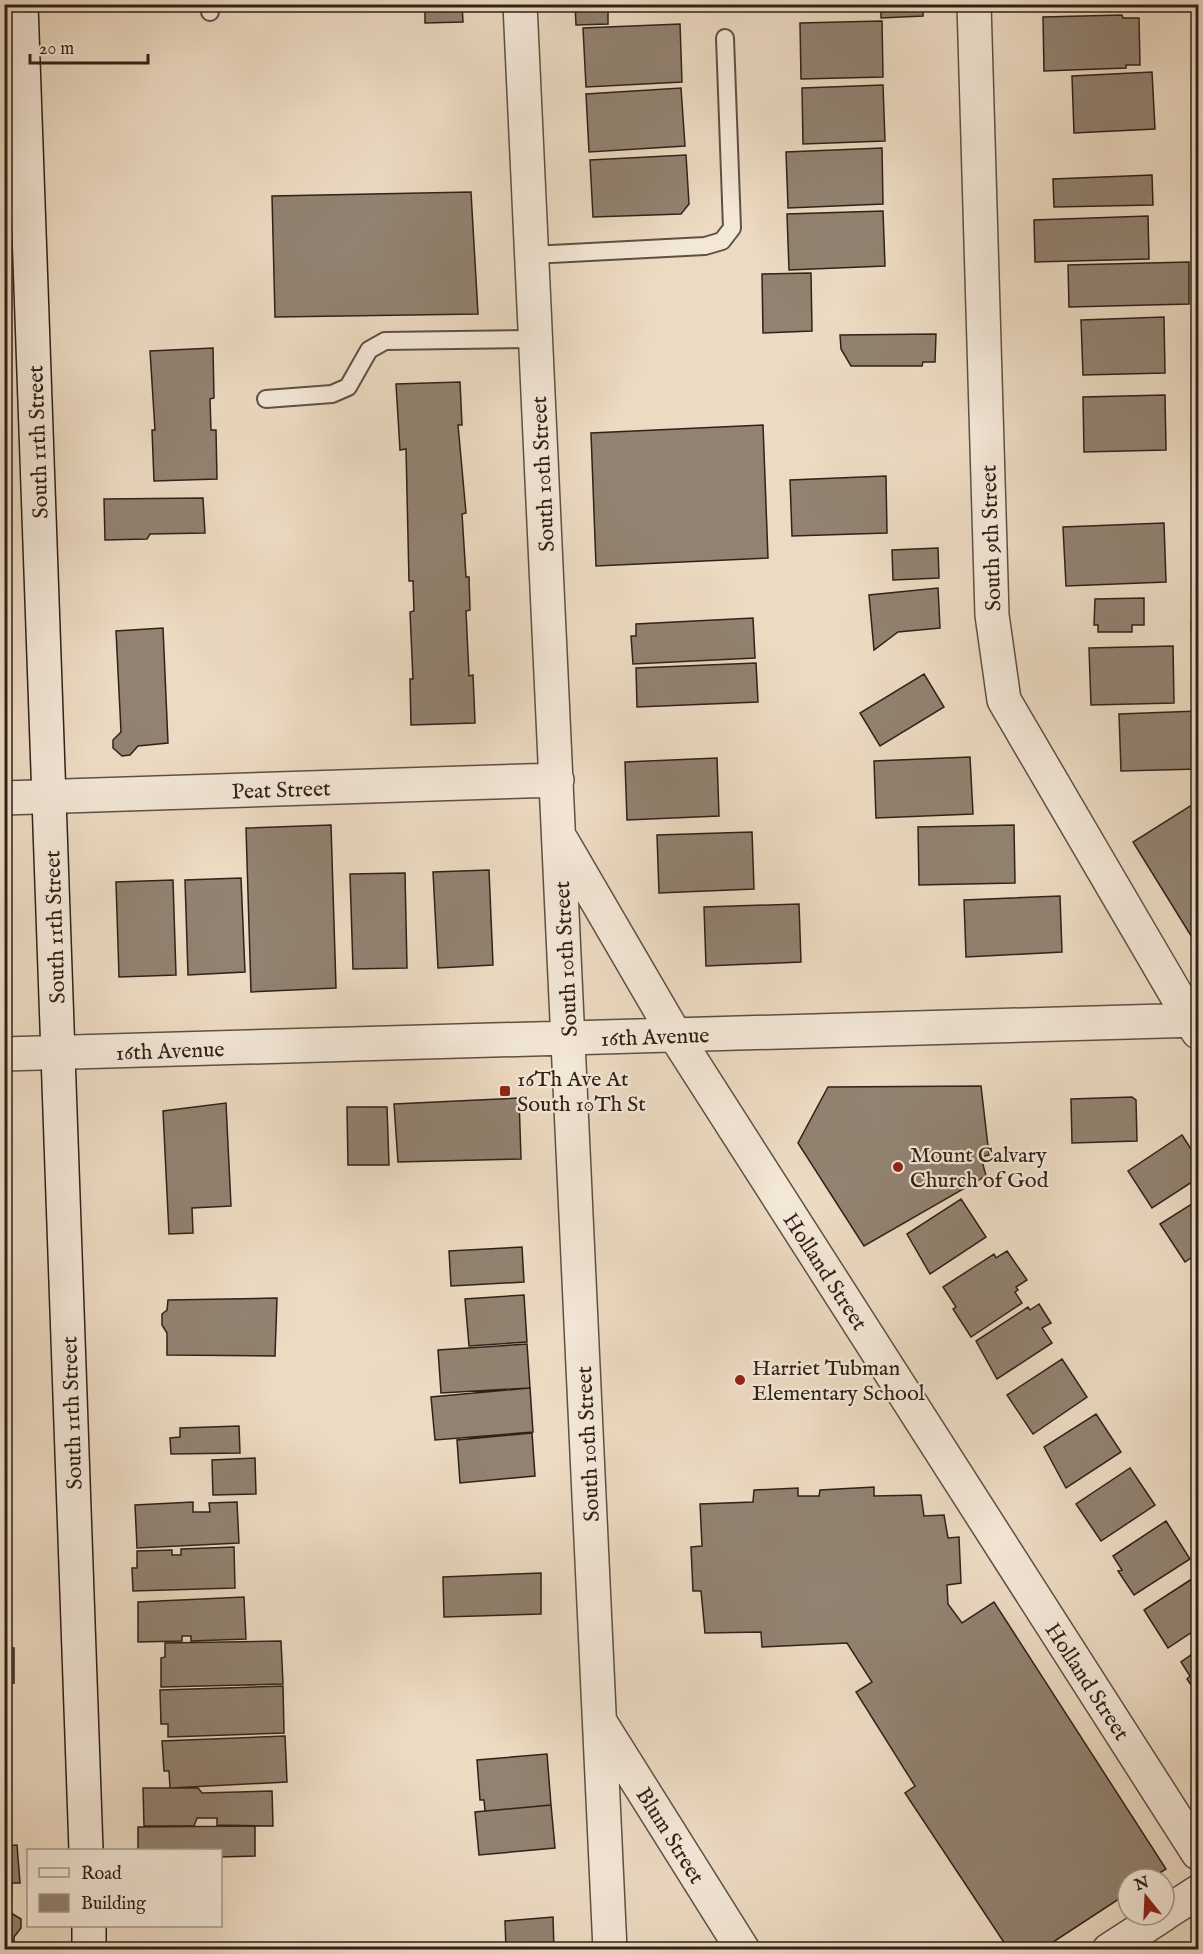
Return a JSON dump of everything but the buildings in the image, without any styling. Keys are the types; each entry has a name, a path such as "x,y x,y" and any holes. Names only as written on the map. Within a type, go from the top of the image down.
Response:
{"street":[{"name":"South 10th Street","path":"520,4 610,1950"},
{"name":"South 9th Street","path":"974,4 992,615 1004,700 1196,1024"},
{"name":"South 11th Street","path":"16,24 16,167 50,798 86,1849"},
{"name":"Peat Street","path":"4,798 557,780"},
{"name":"Holland Street","path":"560,837 675,1035 1198,1853"},
{"name":"16th Avenue","path":"4,1054 675,1035 1196,1024"},
{"name":"Blum Street","path":"600,1721 743,1950"},
{"path":"1176,1906 1198,1892"},
{"path":"89,1927 89,1950"},
{"path":"1109,1950 1144,1927"}],"lane":[{"path":"532,255 705,246 722,241 732,228 725,38"},
{"path":"267,399 332,394 348,387 369,350 385,341 536,339"}],"place":[{"name":"16Th Ave At South 10Th St","path":"505,1091"},
{"name":"Mount Calvary Church of God","path":"898,1167"},
{"name":"Harriet Tubman Elementary School","path":"740,1380"}]}
